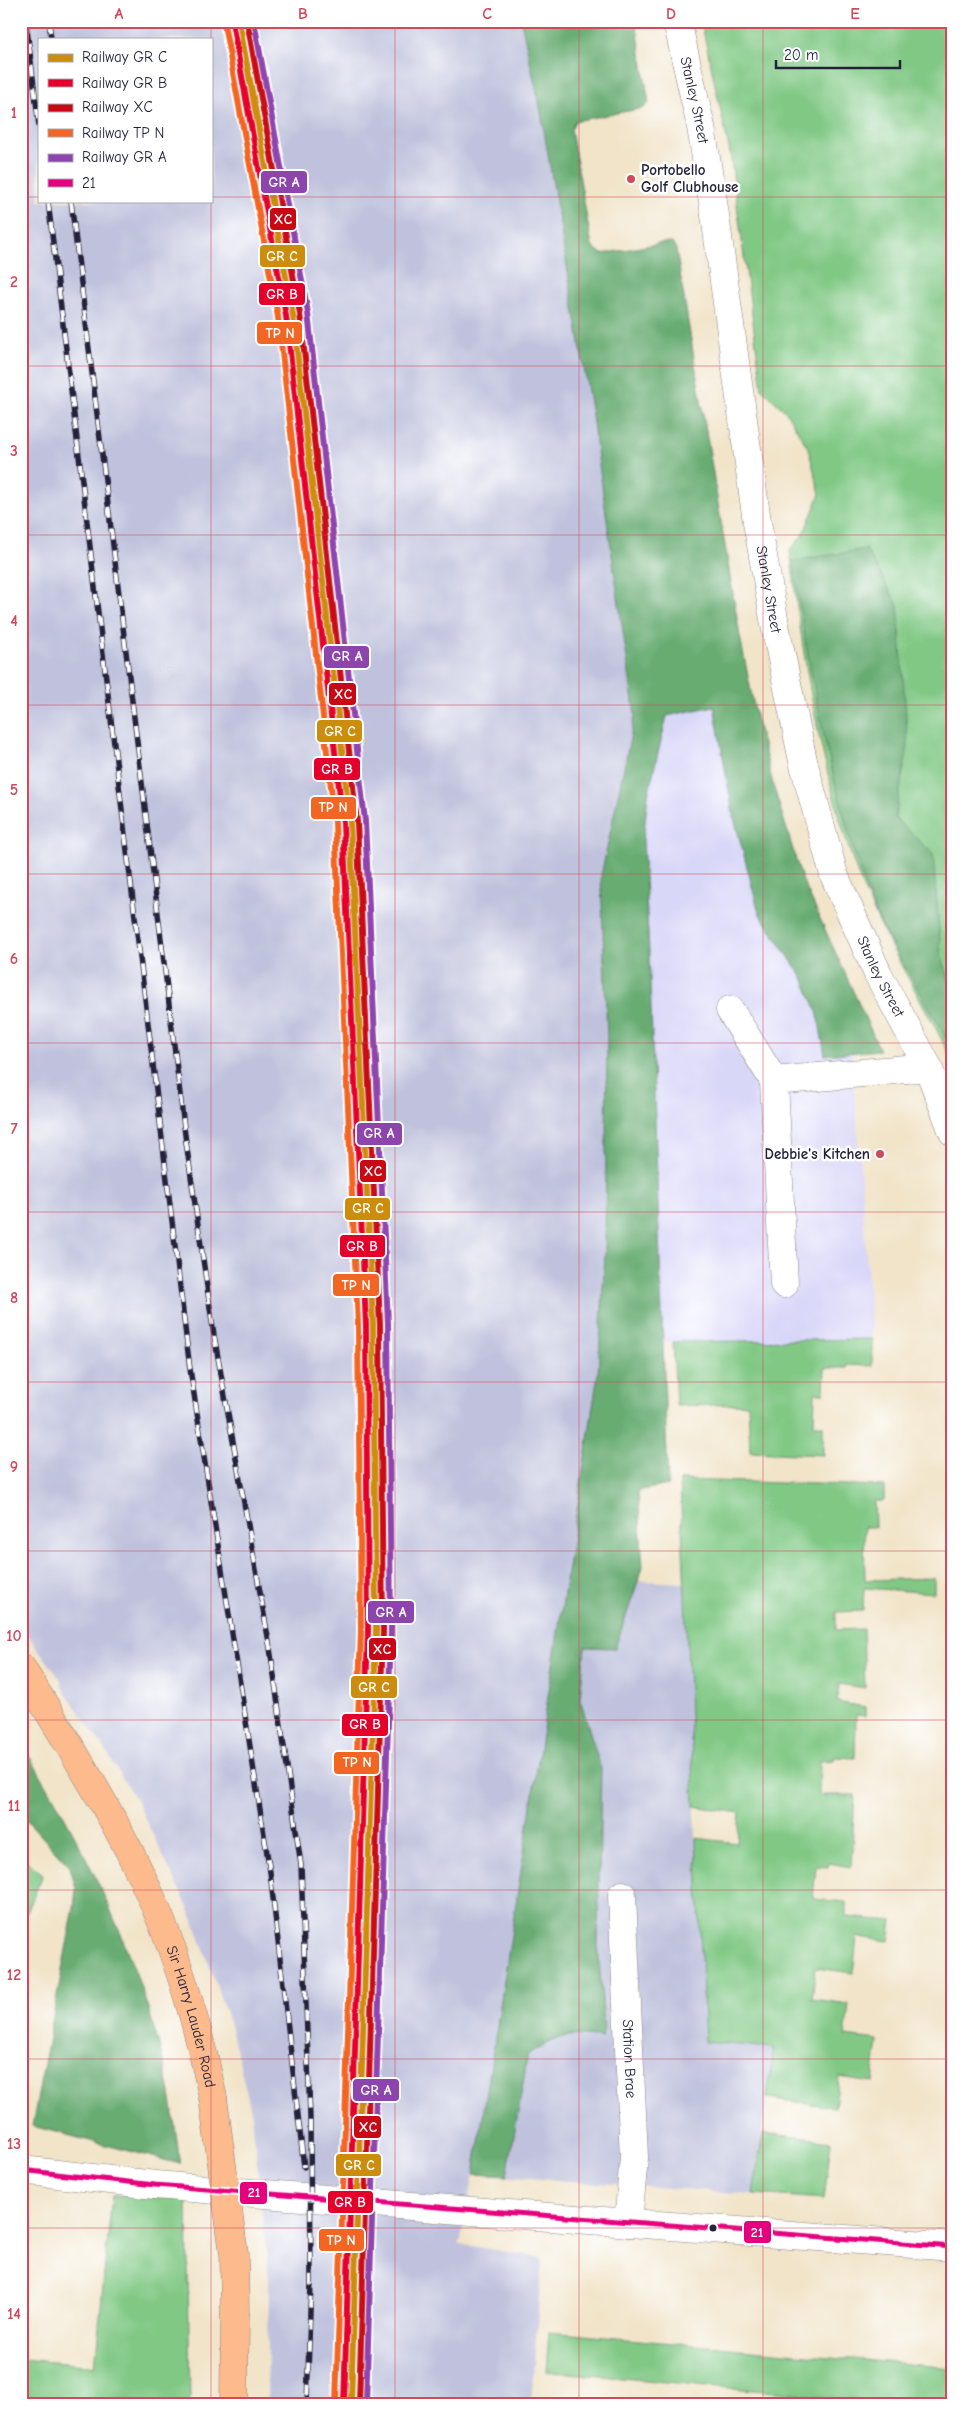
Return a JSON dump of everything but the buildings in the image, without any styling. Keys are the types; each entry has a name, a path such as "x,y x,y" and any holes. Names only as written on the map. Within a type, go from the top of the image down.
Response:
{"main road":[{"name":"Sir Harry Lauder Road","path":"21,1667 113,1821 151,1898 184,1985 203,2048 213,2098 234,2254 234,2404"}],"street":[{"name":"Stanley Street","path":"678,21 701,127 714,208 757,522 776,630 803,760 834,875 878,974 928,1067 953,1132"},
{"path":"730,1010 774,1080 784,1284"},
{"path":"774,1080 928,1067"},
{"name":"Station Brae","path":"622,1894 634,2157 628,2223"},
{"path":"21,2170 155,2184 508,2214 628,2223 952,2241"}],"shaded area":[{"path":"21,21 521,21 540,107 591,409 635,716 649,951 668,1485 638,1491 643,1567 638,1581 685,1583 705,2042 774,2048 753,2194 474,2174 460,2244 542,2258 531,2404 267,2404 269,2281 252,2115 231,2028 193,1918 136,1800 102,1745 62,1687 61,1680 21,1626"},
{"path":"714,706 733,814 784,949 803,978 817,1011 825,1054 852,1052 872,1339 662,1342 649,951 643,840 648,795 667,716"}],"green space":[{"path":"521,21 636,21 649,103 644,108 575,121 571,130 592,246 602,254 662,243 672,243 676,249 740,636 757,721 774,788 802,879 880,1050 825,1055 817,1011 803,978 759,913 733,814 714,706 667,716 648,795 643,840 649,951 668,1485 638,1491 643,1567 615,1648 585,1647 580,1699 601,1769 598,1944 604,2027 602,2038 563,2037 528,2054 507,2176 474,2174 598,1374 605,1255 607,1037 601,876 635,715 591,409 540,107"},
{"path":"701,21 953,21 953,1062 873,911 852,858 830,782 806,667 790,550 803,535 820,494 808,448 786,412 762,389 730,153"},
{"path":"866,549 898,605 908,746 895,818 933,854 941,954 953,992 953,1053 881,924 856,861 824,737 807,649 793,561"},
{"path":"872,1339 872,1366 847,1365 847,1368 825,1368 824,1393 815,1393 814,1425 823,1425 823,1455 750,1452 748,1404 676,1406 673,1342"},
{"path":"680,1480 884,1486 884,1501 874,1501 875,1527 864,1527 865,1580 934,1578 934,1593 864,1588 863,1611 836,1612 836,1630 863,1629 865,1688 839,1684 837,1702 865,1707 865,1716 856,1715 855,1758 834,1757 834,1760 820,1761 819,1795 855,1795 851,1867 829,1863 828,1867 816,1866 813,1899 847,1902 847,1917 892,1921 889,1941 857,1937 853,1973 816,1968 812,1999 849,2004 845,2036 878,2040 873,2082 839,2077 835,2107 767,2098 774,2048 705,2042 696,1838 737,1843 740,1813 694,1806"},
{"path":"21,1743 84,1854 120,1932 135,1971 161,2052 180,2164 32,2126 74,1908 76,1888 70,1867 21,1814"},
{"path":"21,1857 43,1874 21,1927"},
{"path":"763,2133 831,2141 824,2199 753,2194"},
{"path":"112,2195 187,2199 190,2404 21,2404 21,2359 95,2366"},
{"path":"549,2332 953,2368 953,2404 905,2404 546,2371"}],"railway":[{"path":"26,21 38,118"},
{"path":"49,21 51,38"},
{"path":"48,202 190,1369 270,1872 304,2167"},
{"path":"71,202 185,1135 214,1335 270,1648 301,1865 310,2117 311,2282 307,2404"}],"transit line":[{"path":"239,21 293,315 350,822 373,1325 376,1630 351,2404"},
{"path":"254,21 308,313 365,821 388,1324 391,1630 366,2404"},
{"path":"232,22 286,316 343,823 366,1325 368,1630 344,2404"},
{"path":"224,24 278,317 335,823 358,1325 361,1630 336,2404"},
{"name":"21","path":"21,2170 155,2185 953,2247"}],"rail line":[{"name":"XC","path":"247,21 300,314 357,822 380,1325 383,1630 359,2404"}],"place":[{"name":"Portobello Golf Clubhouse","path":"631,179"},
{"name":"Debbie's Kitchen","path":"880,1154"}]}
